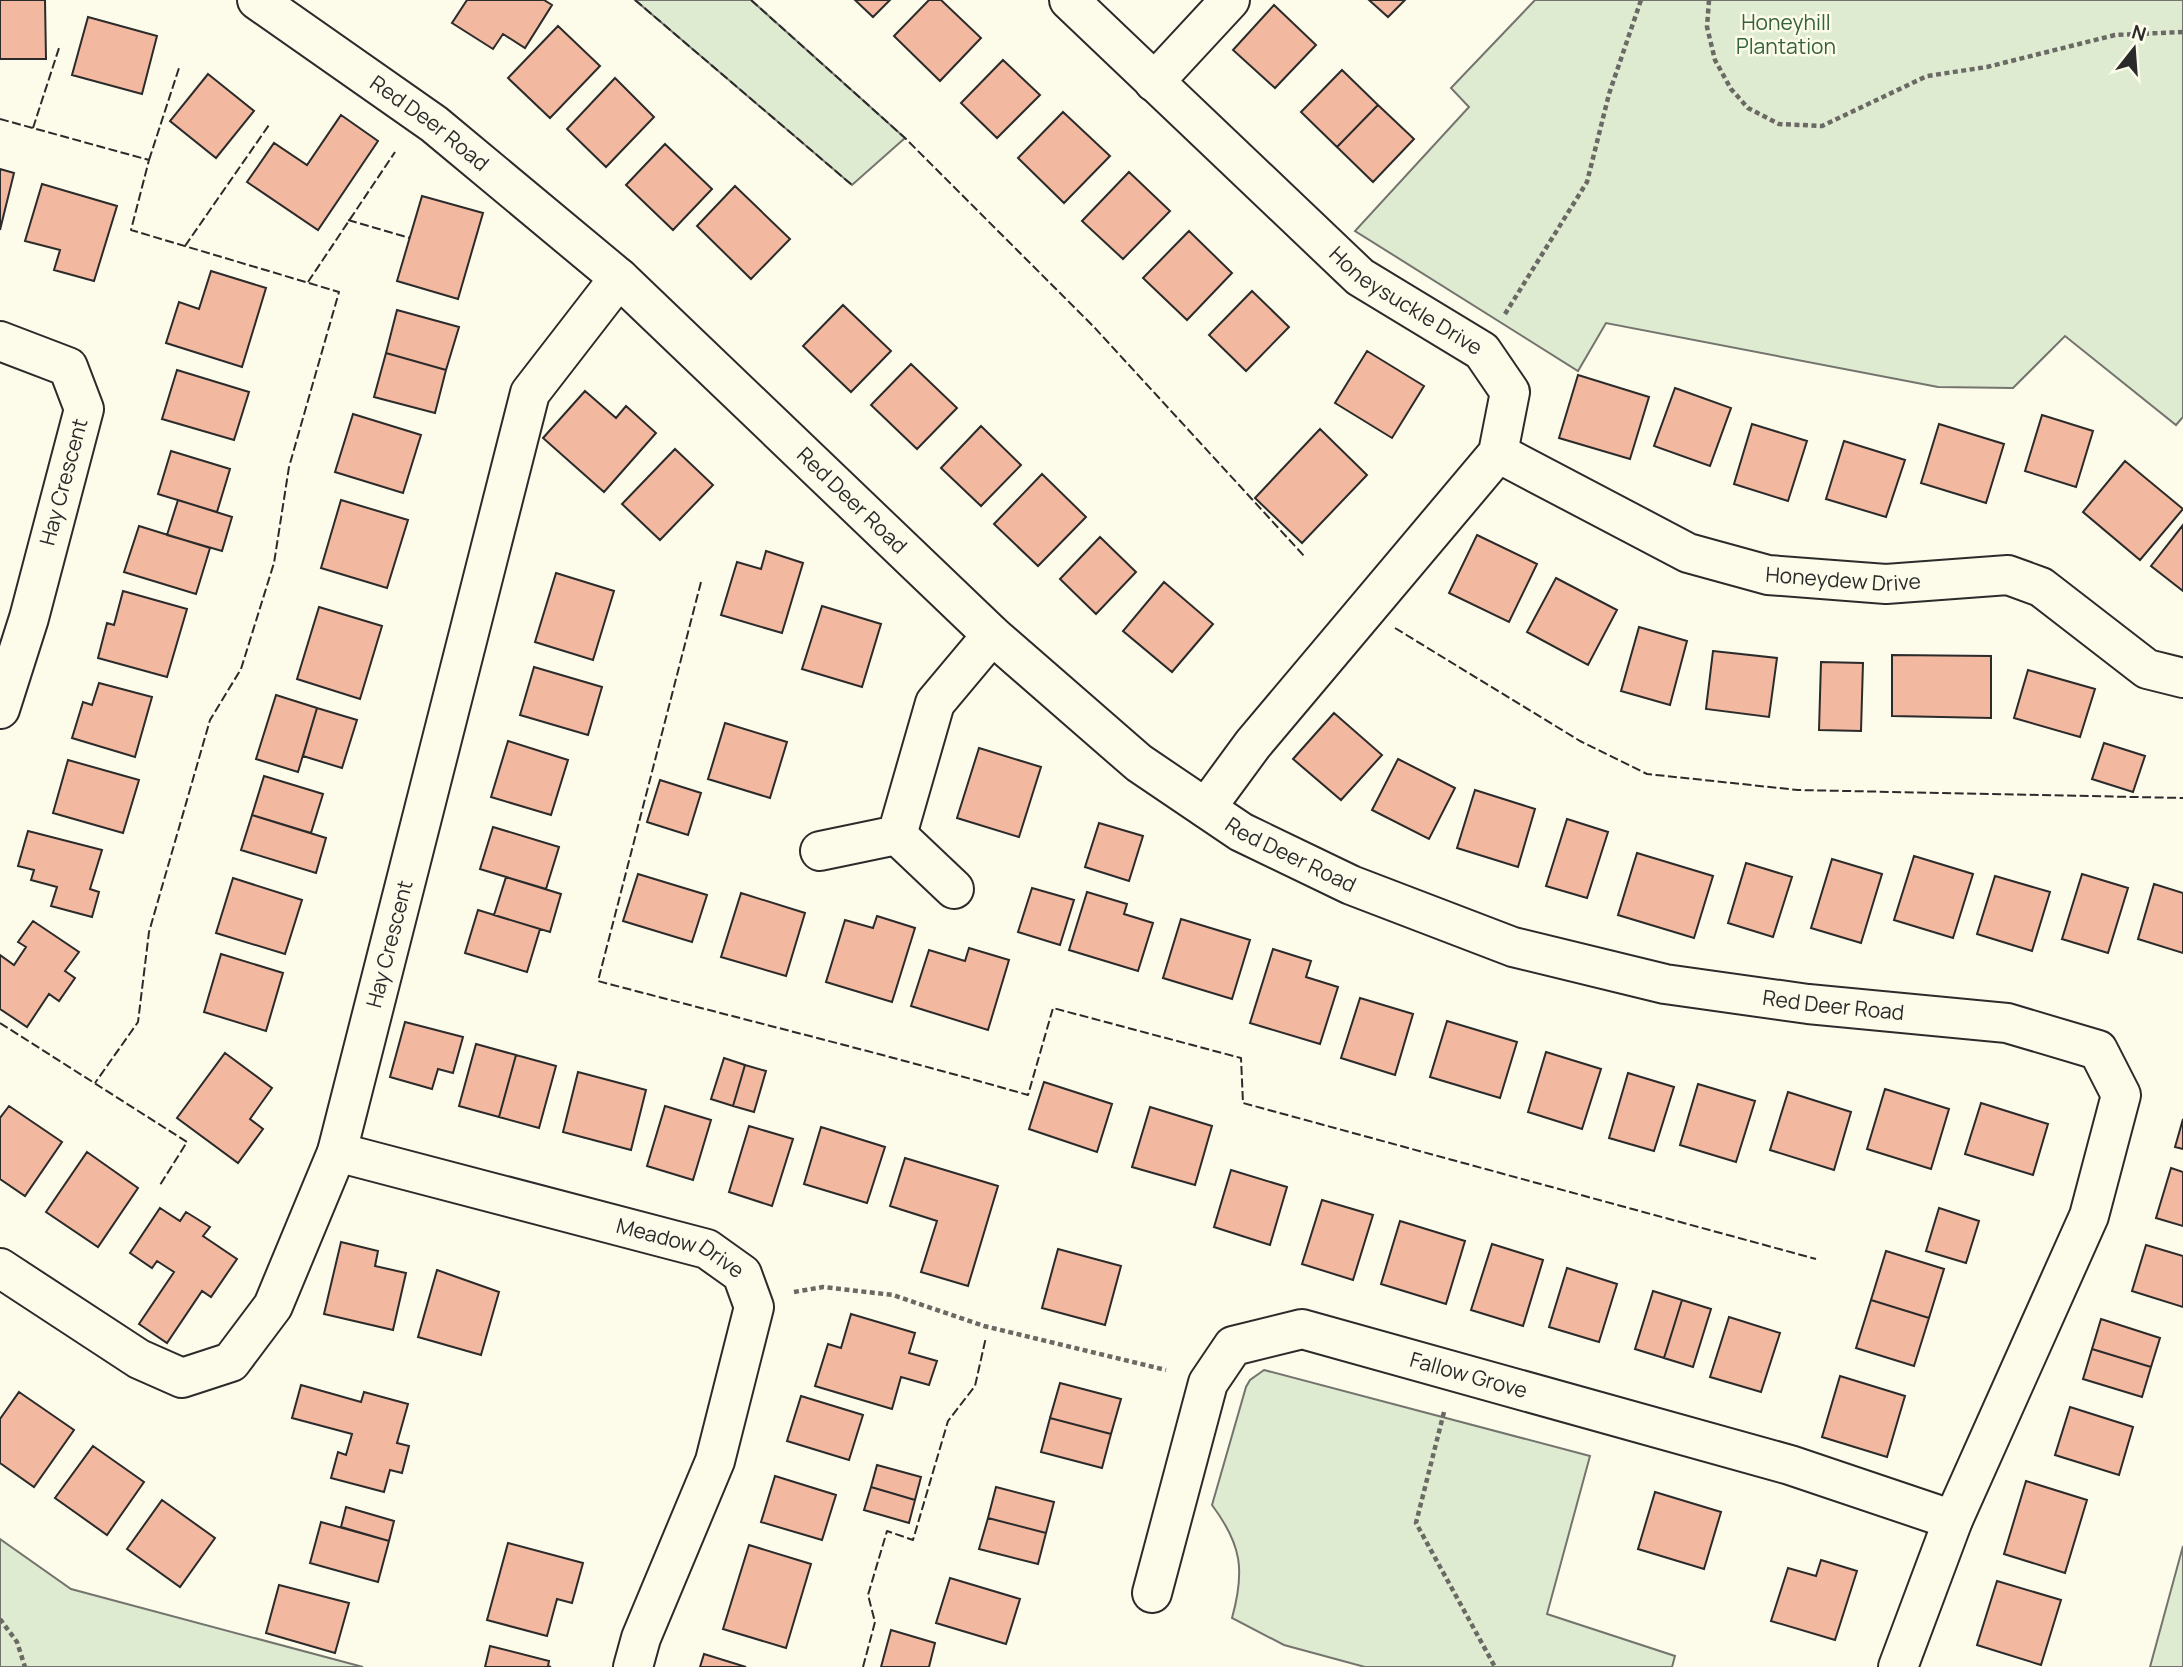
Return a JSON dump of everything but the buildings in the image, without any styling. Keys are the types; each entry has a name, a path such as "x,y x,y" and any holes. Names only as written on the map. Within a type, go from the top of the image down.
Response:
{"street":[{"name":"Red Deer Road","path":"257,0 434,124 619,278 992,635 1139,763 1241,832 1351,885 1513,947 1665,984 1808,1004 2007,1023 2098,1051 2121,1095 2089,1216 1953,1520"},
{"name":"Honeysuckle Drive","path":"1069,0 1360,277 1482,351 1510,392 1498,453 1253,744 1206,808"},
{"path":"1154,82 1230,0"},
{"name":"Hay Crescent","path":"0,1268 139,1359 182,1378 231,1362 273,1306 337,1152 530,393 619,278"},
{"name":"Hay Crescent","path":"0,341 68,367 84,409 29,618 0,709"},
{"name":"Honeydew Drive","path":"1498,453 1688,553 1768,575 1886,584 2008,575 2041,587 2147,669 2183,678"},
{"path":"897,835 934,703 992,635"},
{"path":"820,851 897,835"},
{"path":"897,835 954,889"},
{"name":"Meadow Drive","path":"337,1152 707,1249 742,1274 754,1307 715,1461 641,1638 633,1667"},
{"name":"Fallow Grove","path":"1152,1593 1208,1383 1233,1346 1302,1329 1790,1465 1953,1520"},
{"path":"1898,1667 1953,1520"}],"path":[{"path":"1482,351 1587,182 1609,94 1641,0"},
{"path":"1709,0 1707,27 1715,60 1731,89 1748,108 1779,124 1822,126 1927,76 1987,67 2115,35 2183,32"},
{"path":"751,1298 823,1287 893,1295 984,1326 1208,1383"},
{"path":"1454,1371 1416,1524 1495,1667"},
{"path":"0,1619 17,1642 25,1667"}],"green space":[{"path":"635,0 751,0 905,138 852,185"},
{"name":"Honeyhill Plantation","path":"1535,0 2183,0 2183,417 2176,425 2065,336 2013,388 1938,387 1606,323 1578,371 1355,231 1469,107 1451,88"},
{"path":"1264,1370 1590,1456 1547,1614 1675,1656 1672,1667 1365,1667 1284,1645 1232,1618 1239,1586 1238,1559 1230,1533 1212,1505 1246,1387 1250,1380"},
{"path":"0,1539 71,1589 363,1667 0,1667"},
{"path":"2183,1546 2183,1667 2150,1667"}],"fence":[{"path":"635,0 852,185"},
{"path":"751,0 905,138 1094,327 1305,557"},
{"path":"33,128 60,45"},
{"path":"149,160 179,68"},
{"path":"0,119 149,160 131,230 339,292 289,467 274,563 241,669 210,720 149,932 138,1022 95,1083"},
{"path":"185,246 269,125"},
{"path":"308,282 395,152"},
{"path":"348,220 410,238"},
{"path":"701,582 598,981 1028,1095 1053,1008 1241,1058 1243,1103 1816,1259"},
{"path":"1395,628 1580,741 1647,774 1798,790 2183,798"},
{"path":"0,1023 187,1142 160,1185"},
{"path":"863,1667 875,1622 868,1595 887,1531 913,1540 948,1421 975,1386 986,1337"}]}
